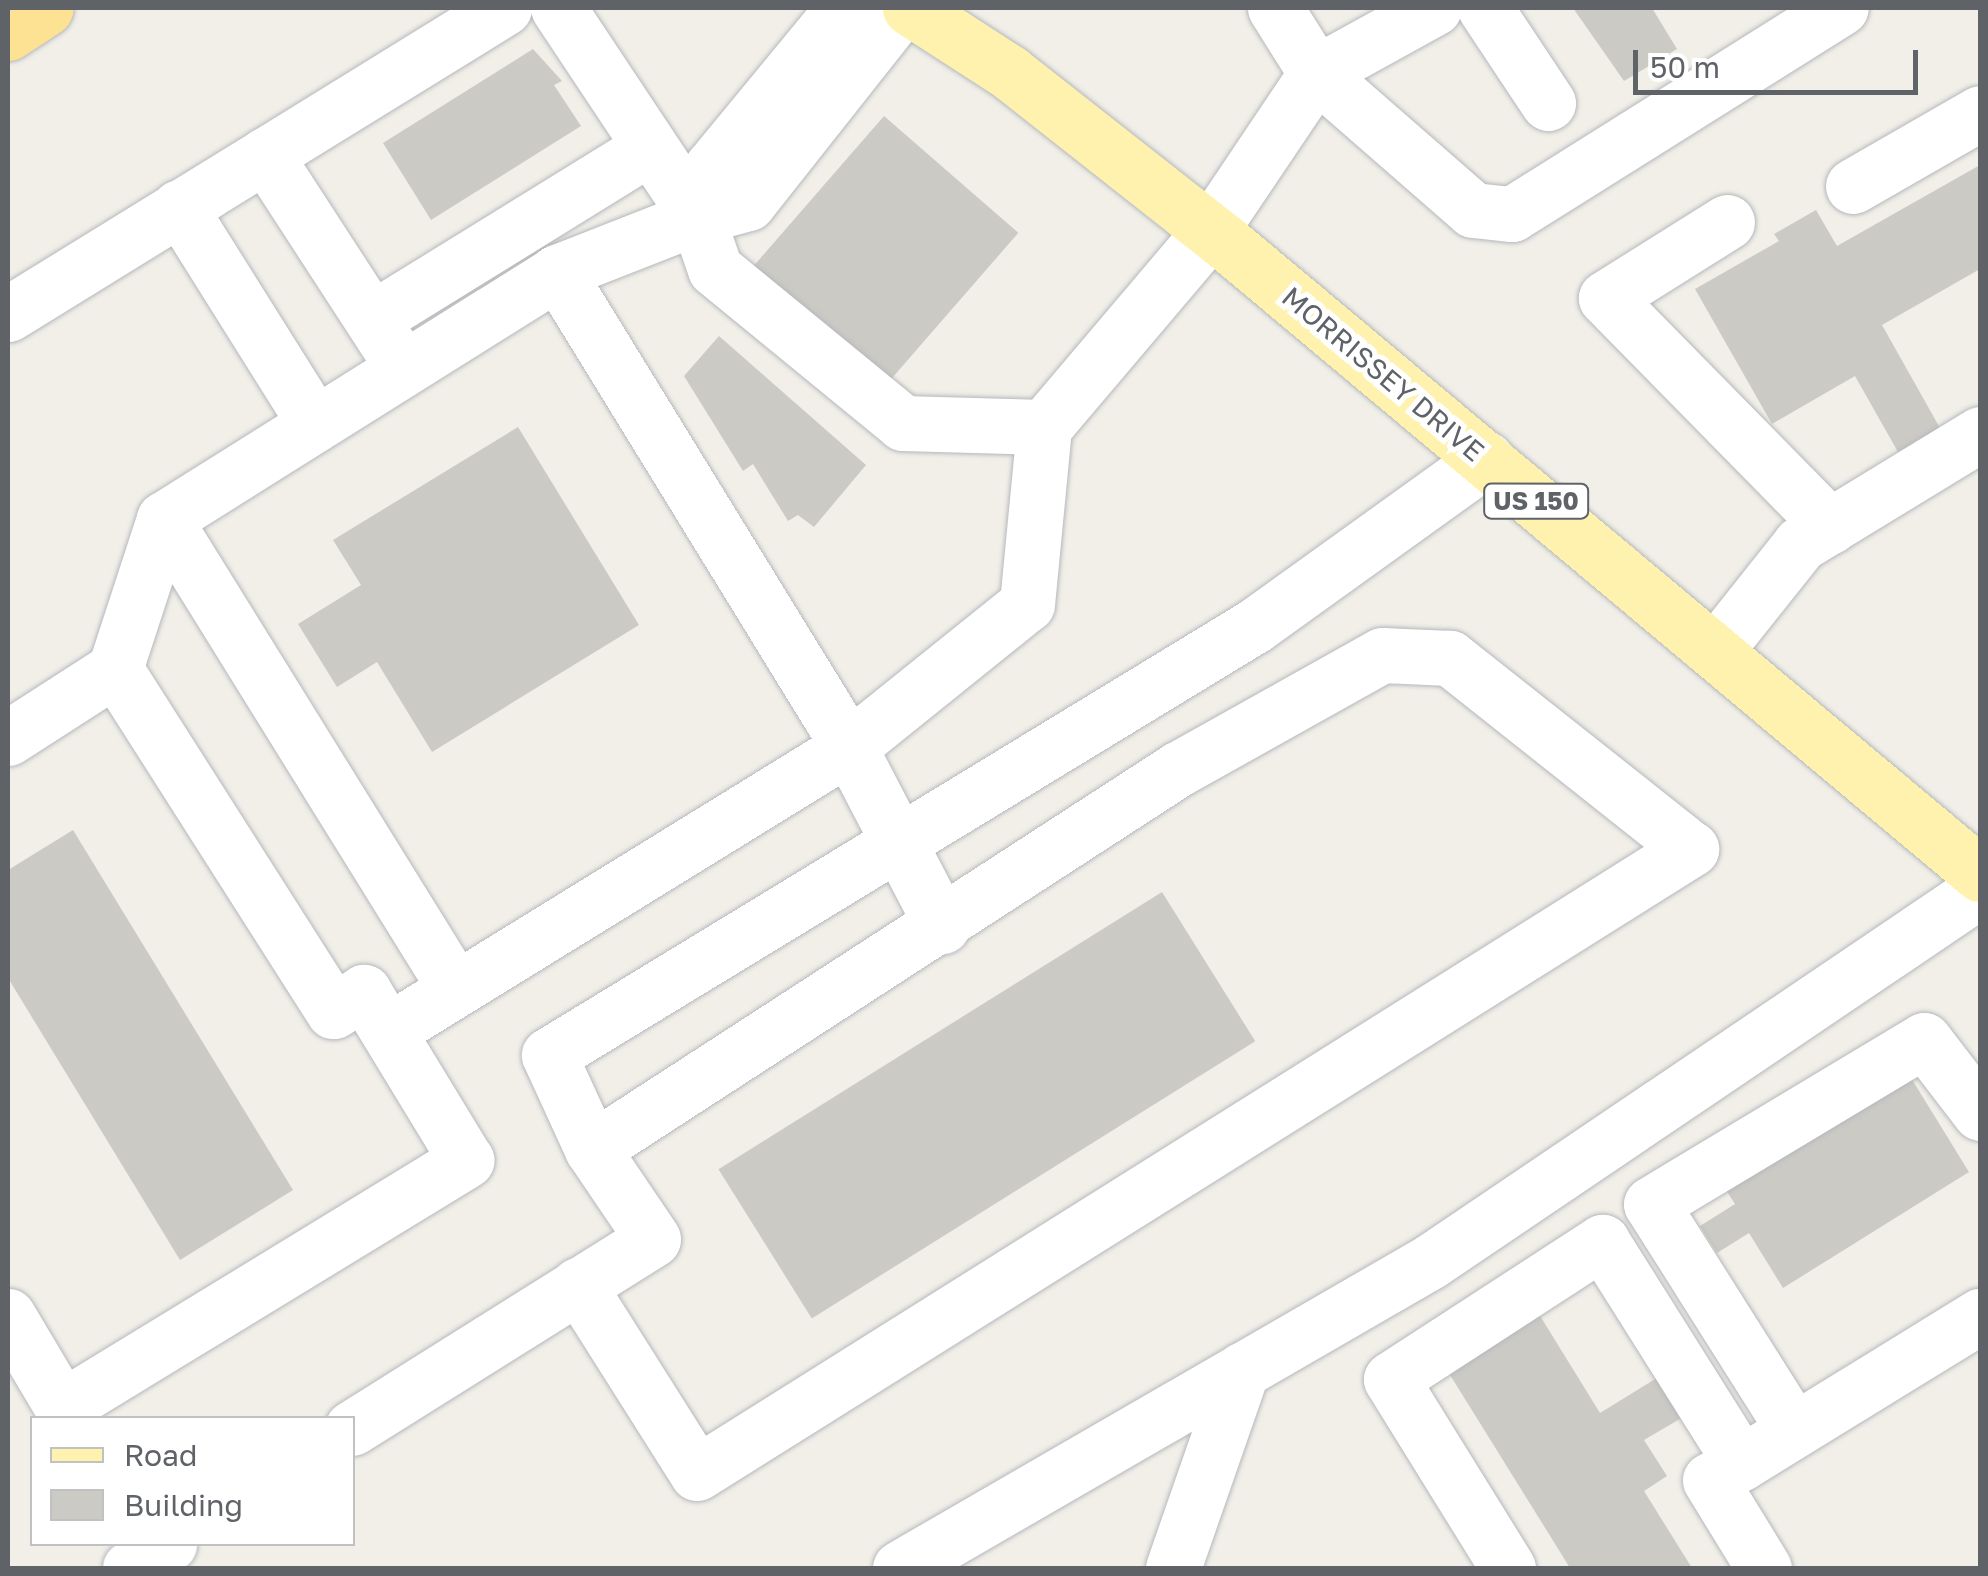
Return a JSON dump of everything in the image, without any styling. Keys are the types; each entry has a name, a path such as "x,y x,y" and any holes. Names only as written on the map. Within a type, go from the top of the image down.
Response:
{"highway":[{"path":"8,34 46,8"}],"main road":[{"name":"MORRISSEY DRIVE","path":"910,8 1008,72 1210,231 1980,874"}],"lane":[{"path":"8,314 504,8"},
{"path":"528,8 602,115 606,136 586,186"},
{"path":"558,8 697,216 715,269 903,423 1044,427"},
{"path":"697,216 711,168 843,8"},
{"path":"8,738 116,669 164,519 557,272 697,216 748,203 902,8"},
{"path":"1275,8 1316,73 1473,210 1512,214 1841,8"},
{"path":"388,1031 849,746 1027,604 1044,427 1210,231 1316,73 1434,8"},
{"path":"1485,8 1548,103"},
{"path":"1853,186 1980,112"},
{"path":"372,319 650,147"},
{"path":"265,154 404,369"},
{"path":"180,208 315,424"},
{"path":"1727,222 1606,298 1830,526"},
{"path":"557,272 849,746 942,926"},
{"path":"1715,651 1800,544 1980,434"},
{"path":"355,1426 653,1240 592,1149 549,1056 1254,626 1486,459"},
{"path":"164,519 455,988"},
{"path":"578,1285 698,1473 1691,849 1450,658 1382,655 1178,770 592,1149"},
{"path":"8,1316 62,1407 466,1160 364,992 333,1011 116,669"},
{"path":"900,1568 1431,1261 1980,890"},
{"path":"1794,1430 1651,1204 1924,1040 1980,1113"},
{"path":"1508,1568 1391,1379 1602,1242 1742,1463"},
{"path":"1764,1568 1710,1480 1980,1316"},
{"path":"1174,1568 1242,1370"},
{"path":"130,1568 165,1546"}],"building":[{"path":"1573,8 1652,8 1677,49 1624,81"},
{"path":"533,49 562,81 554,85 581,126 431,220 383,143"},
{"path":"884,116 1018,233 879,394 744,277"},
{"path":"1980,165 1980,269 1882,325 1940,428 1898,452 1855,376 1772,424 1695,289 1779,241 1774,234 1816,210 1837,246"},
{"path":"719,336 866,465 814,527 798,515 788,521 753,464 743,471 684,376"},
{"path":"518,427 639,625 432,752 377,662 337,687 298,624 361,585 333,540"},
{"path":"73,830 293,1190 180,1260 8,978 8,870"},
{"path":"1162,892 1255,1041 812,1318 718,1169"},
{"path":"1908,1073 1969,1172 1783,1288 1749,1233 1717,1253 1700,1226 1735,1204 1724,1187"},
{"path":"1534,1306 1600,1413 1660,1376 1685,1416 1644,1440 1667,1476 1644,1491 1692,1568 1570,1568 1442,1362"}]}
